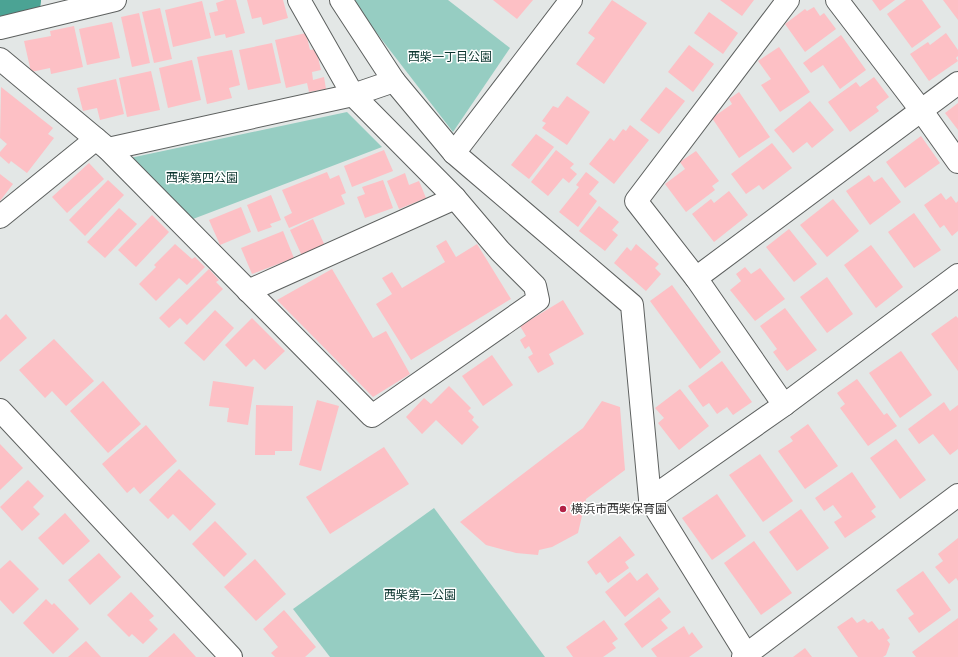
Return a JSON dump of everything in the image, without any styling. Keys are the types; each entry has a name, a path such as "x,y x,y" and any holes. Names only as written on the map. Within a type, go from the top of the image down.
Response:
{"street":[{"path":"0,28 115,0"},
{"path":"0,59 102,144 372,416 538,300 535,286 500,251 455,198 353,95 299,0"},
{"path":"341,0 394,80 454,153 632,305 650,499 746,656 958,495"},
{"path":"454,153 571,0"},
{"path":"784,405 696,278 636,201 788,0"},
{"path":"837,0 921,110 958,162"},
{"path":"0,217 102,144 353,95 394,80"},
{"path":"696,278 958,83"},
{"path":"248,291 455,198"},
{"path":"650,499 784,405 958,275"},
{"path":"0,410 231,657"}],"green space":[{"name":"西柴一丁目公園","path":"448,0 510,48 453,132 352,1"},
{"name":"西柴第四公園","path":"347,112 382,147 193,219 130,158"},
{"name":"西柴第一公園","path":"434,508 545,657 330,657 293,609"}],"building":[{"path":"225,0 236,0 245,33 226,38 225,34 215,36 209,13 218,11 216,3"},
{"path":"247,0 283,0 288,18 263,25 261,17 252,19"},
{"path":"493,0 533,0 517,19"},
{"path":"612,0 647,23 604,84 576,64 595,38 588,33"},
{"path":"720,0 754,0 742,16"},
{"path":"872,0 895,0 880,11"},
{"path":"906,0 922,0 941,27 912,48 887,14"},
{"path":"943,0 958,0 958,20"},
{"path":"202,1 211,38 173,47 165,10"},
{"path":"814,7 820,16 824,13 836,29 805,52 785,24 805,9 807,11"},
{"path":"160,8 172,59 154,63 142,12"},
{"path":"709,12 738,33 723,54 694,33"},
{"path":"139,13 150,63 132,67 121,17"},
{"path":"112,22 120,58 87,65 79,29"},
{"path":"74,26 83,67 51,74 50,68 31,72 24,41 51,36 50,31"},
{"path":"306,33 310,50 316,49 321,70 312,72 313,80 324,77 326,89 309,92 307,83 286,88 275,40"},
{"path":"946,33 958,50 958,56 956,58 958,61 929,81 910,54 928,42 930,45"},
{"path":"841,35 866,70 840,89 823,65 811,73 803,63"},
{"path":"272,43 281,83 248,90 239,50"},
{"path":"689,45 714,64 693,92 668,72"},
{"path":"779,47 810,92 780,112 761,85 771,79 758,61"},
{"path":"232,50 240,85 229,88 232,98 207,104 197,57"},
{"path":"192,60 201,100 168,108 159,68"},
{"path":"151,71 160,110 127,117 119,78"},
{"path":"874,77 889,97 876,107 879,111 850,132 828,102 856,82 860,87"},
{"path":"116,79 124,114 100,120 97,108 83,111 77,88"},
{"path":"1,87 53,128 48,134 54,138 27,173 11,161 9,164 0,156 0,152 7,144 0,138"},
{"path":"666,87 685,101 659,134 640,120"},
{"path":"739,92 770,137 739,158 712,118 732,104 729,99"},
{"path":"567,96 590,112 567,145 542,128 546,123 542,121 553,106 558,108"},
{"path":"810,101 834,130 812,148 807,142 793,153 774,130"},
{"path":"958,103 958,130 945,113"},
{"path":"630,125 649,140 614,184 589,164 610,138 614,141 623,129 626,131"},
{"path":"536,134 554,147 529,179 511,165"},
{"path":"921,136 940,163 905,188 886,162"},
{"path":"772,143 792,168 763,190 759,185 746,194 731,174"},
{"path":"384,150 393,171 352,187 344,166"},
{"path":"556,150 574,164 570,168 577,174 569,183 563,178 548,196 531,182"},
{"path":"696,151 719,181 712,186 715,190 686,212 665,184 685,169 680,162"},
{"path":"89,163 104,179 67,213 52,197"},
{"path":"327,172 330,179 339,175 346,193 341,195 345,204 289,228 284,217 292,213 282,190"},
{"path":"586,172 599,182 589,194 597,201 578,227 559,212 579,187 576,185"},
{"path":"405,173 409,185 419,181 426,198 399,209 387,181"},
{"path":"0,174 13,184 0,201"},
{"path":"869,175 874,182 882,177 901,202 870,225 846,191"},
{"path":"108,180 124,195 85,236 69,220"},
{"path":"383,180 393,208 365,218 357,197 365,194 362,187"},
{"path":"729,191 748,215 714,242 692,214 711,199 714,203"},
{"path":"941,193 946,200 951,196 956,203 958,201 958,231 952,236 944,225 940,228 924,205"},
{"path":"271,195 281,220 270,224 272,227 258,232 247,205"},
{"path":"833,199 859,231 827,257 800,225"},
{"path":"599,206 619,222 612,230 618,235 605,251 579,231"},
{"path":"241,207 251,232 220,245 209,220"},
{"path":"119,208 137,224 105,258 87,242"},
{"path":"914,213 941,250 914,268 888,232"},
{"path":"152,215 169,232 136,267 118,250"},
{"path":"313,219 325,246 302,256 290,230"},
{"path":"789,229 817,264 794,282 766,247"},
{"path":"283,231 294,258 252,274 241,248"},
{"path":"446,240 456,257 477,244 511,299 411,360 376,304 392,294 382,278 392,272 402,288 445,262 436,246"},
{"path":"175,244 192,259 195,257 205,267 187,285 179,278 156,301 139,284 156,267 154,265"},
{"path":"636,244 659,264 655,268 661,274 646,291 614,263 627,247 631,251"},
{"path":"871,245 903,287 876,308 844,265"},
{"path":"745,267 751,274 760,268 785,299 755,321 730,290 741,281 736,274"},
{"path":"209,269 219,280 216,282 223,289 187,325 180,318 169,328 159,318"},
{"path":"332,269 373,338 386,331 410,374 373,397 277,300"},
{"path":"827,277 853,314 827,333 800,297"},
{"path":"672,285 721,352 700,369 650,301"},
{"path":"563,300 584,334 549,354 554,364 538,373 528,357 533,354 529,346 525,349 520,340 526,336 520,326"},
{"path":"785,308 817,350 787,371 773,352 777,349 760,326"},
{"path":"215,310 234,328 204,361 184,343"},
{"path":"6,314 27,338 0,362 0,320"},
{"path":"956,316 958,318 958,371 931,334"},
{"path":"252,318 285,351 265,370 254,359 246,367 225,345"},
{"path":"54,339 94,381 66,406 52,391 45,398 19,370"},
{"path":"901,351 932,395 900,418 869,373"},
{"path":"492,355 513,385 483,406 462,376"},
{"path":"722,361 752,402 733,415 727,407 717,414 709,403 703,407 688,386"},
{"path":"857,379 884,415 887,413 897,426 868,446 840,408 845,404 837,393"},
{"path":"103,381 141,424 108,453 70,411"},
{"path":"213,381 254,387 248,425 227,422 229,408 209,406"},
{"path":"449,386 471,408 468,411 474,417 472,420 479,427 462,445 436,420 422,434 406,417 424,398 431,404"},
{"path":"680,389 709,426 679,450 658,423 664,418 655,408"},
{"path":"317,400 339,406 321,471 299,465"},
{"path":"602,401 620,407 625,470 586,499 578,533 552,547 539,550 538,555 516,553 486,545 460,522 583,428"},
{"path":"944,402 950,411 958,405 958,449 950,455 933,434 919,444 908,429"},
{"path":"256,405 293,406 292,451 275,451 275,455 255,455"},
{"path":"808,424 838,466 805,489 778,451 793,441 790,437"},
{"path":"146,425 177,461 140,494 134,487 127,493 102,464"},
{"path":"896,439 926,480 900,499 870,458"},
{"path":"0,444 23,468 0,490"},
{"path":"384,447 409,484 330,534 306,497"},
{"path":"760,454 793,501 763,522 729,475"},
{"path":"179,469 216,504 190,531 173,514 168,519 149,500"},
{"path":"852,472 876,507 871,511 876,517 845,538 834,522 842,517 833,505 824,511 815,498"},
{"path":"28,480 44,496 33,507 40,514 22,531 0,507"},
{"path":"717,494 746,536 712,560 682,518"},
{"path":"801,509 829,548 797,571 769,532"},
{"path":"65,513 90,541 63,565 38,538"},
{"path":"215,521 247,554 224,577 192,544"},
{"path":"620,536 635,555 625,562 629,568 608,583 600,572 596,575 587,562"},
{"path":"958,538 958,581 956,578 949,584 935,567 943,561 938,554"},
{"path":"754,541 792,593 761,615 724,563"},
{"path":"99,553 121,577 90,605 68,580"},
{"path":"255,559 286,594 256,621 224,587"},
{"path":"10,560 39,589 13,614 0,600 0,569"},
{"path":"923,571 951,610 919,633 908,618 914,614 896,590"},
{"path":"630,572 637,581 647,573 659,589 625,617 605,592"},
{"path":"131,592 154,616 149,620 158,629 143,644 132,634 129,637 107,615"},
{"path":"659,597 671,612 661,620 668,628 642,648 624,624"},
{"path":"46,599 52,605 54,603 79,629 53,654 23,623"},
{"path":"284,610 316,647 305,657 275,657 271,653 278,647 263,629"},
{"path":"852,617 857,623 864,619 868,623 872,621 879,630 883,628 890,638 887,640 890,644 886,655 883,657 858,657 837,627"},
{"path":"958,618 958,657 916,657 912,652"},
{"path":"604,620 618,639 612,643 616,648 603,657 573,657 566,647"},
{"path":"684,626 689,635 692,632 703,647 689,657 657,657 651,649"},
{"path":"174,633 196,657 148,657"},
{"path":"86,641 101,657 68,657"},
{"path":"805,648 812,657 793,657"}],"waterway":[{"path":"0,3 14,0"}],"place":[{"name":"横浜市西柴保育園","path":"563,509"}]}
